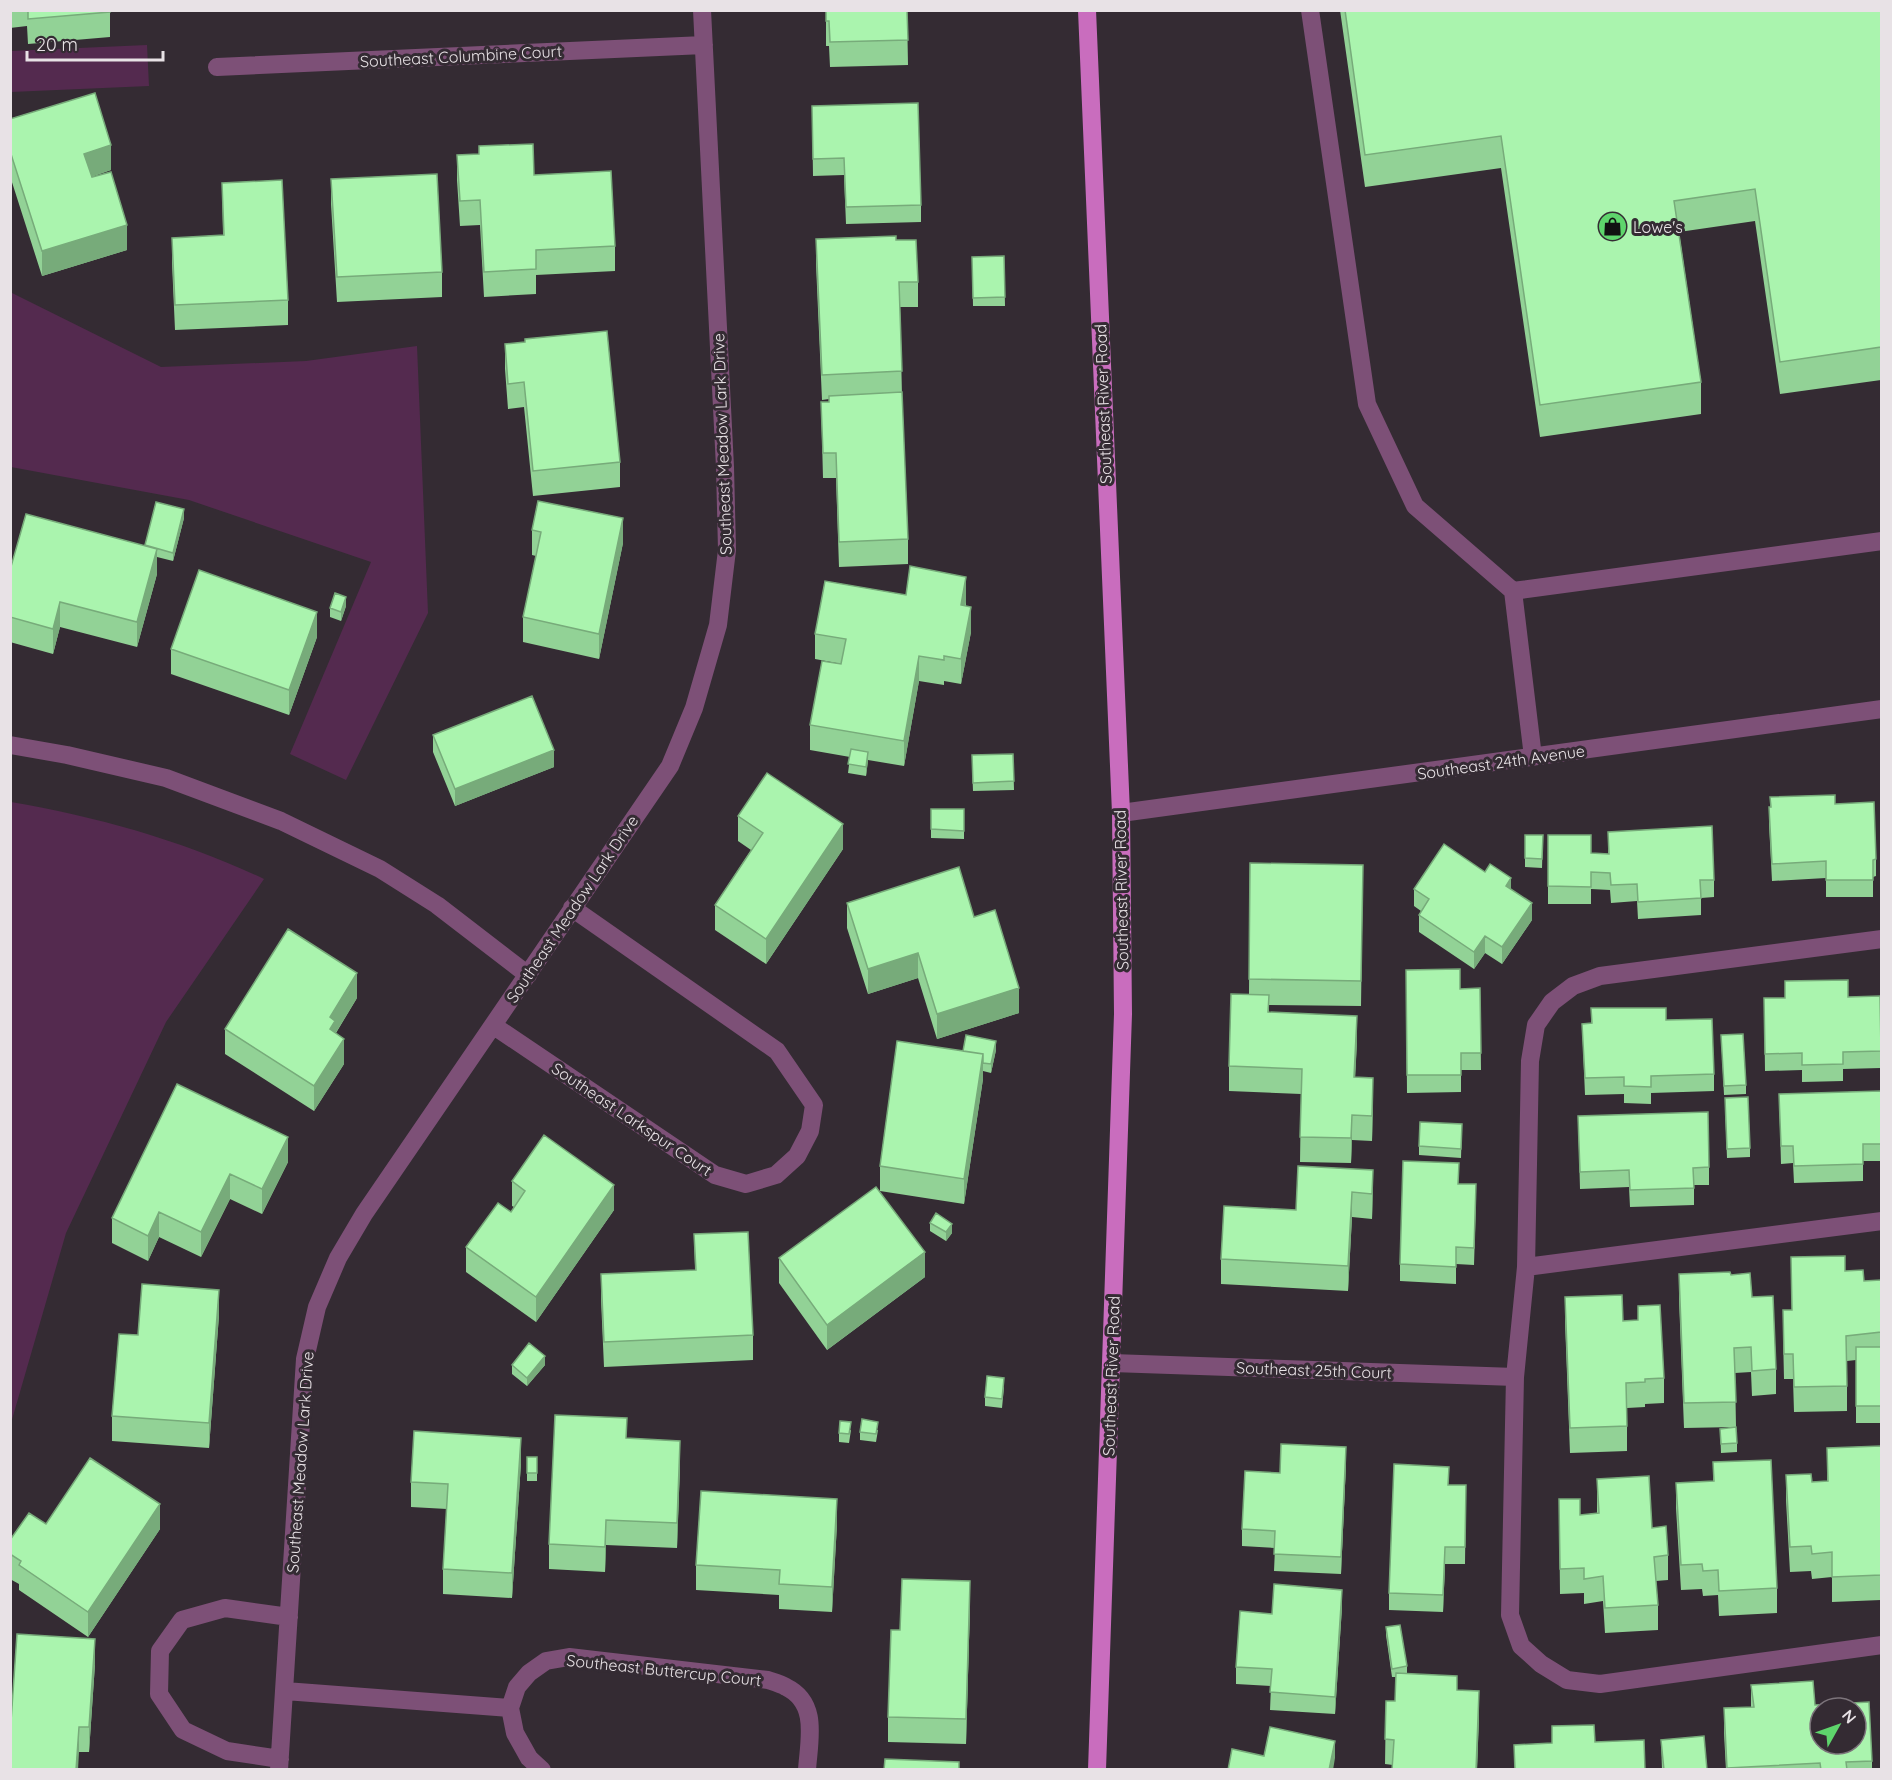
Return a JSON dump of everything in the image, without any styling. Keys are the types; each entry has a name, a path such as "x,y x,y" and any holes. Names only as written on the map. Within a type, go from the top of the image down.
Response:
{"main road":[{"name":"Southeast River Road","path":"1087,10 1121,813 1122,1014 1097,1770"}],"street":[{"name":"Southeast Meadow Lark Drive","path":"279,1764 305,1359 317,1307 338,1258 364,1215 670,766 694,708 718,625 727,550 726,478 702,10"},
{"path":"1311,10 1367,404 1415,506 1513,591 1533,757"},
{"name":"Southeast Columbine Court","path":"218,67 704,45"},
{"path":"1513,591 1881,542"},
{"name":"Southeast 24th Avenue","path":"1121,813 1881,709"},
{"path":"10,745 67,755 166,778 281,821 380,869 437,905 528,975"},
{"name":"Southeast Larkspur Court","path":"494,1026 715,1175 746,1184 776,1175 797,1156 810,1131 814,1105 777,1051 572,908"},
{"path":"1881,939 1600,976 1573,986 1552,1002 1536,1024 1530,1061 1526,1267 1515,1377 1510,1615 1521,1646 1540,1664 1567,1680 1600,1684 1881,1645"},
{"path":"1526,1267 1881,1221"},
{"name":"Southeast 25th Court","path":"1112,1363 1515,1377"},
{"path":"279,1764 227,1751 183,1730 159,1694 160,1651 182,1620 225,1608 290,1617"},
{"name":"Southeast Buttercup Court","path":"510,1708 517,1687 529,1674 546,1661 569,1657 768,1680 788,1687 803,1701 811,1719 807,1770"},
{"path":"285,1691 510,1708 515,1733 529,1758 542,1770"}],"shaded area":[{"path":"147,45 149,86 11,92 11,51"},
{"path":"10,292 161,367 306,361 417,346 428,613 346,780 290,754 371,562 189,500 11,467"},
{"path":"11,802 76,815 140,832 203,853 264,879 166,1022 66,1233 11,1423"}],"building":[{"path":"28,10 110,10 110,12 28,19"},
{"path":"826,10 907,10 908,40 830,42"},
{"name":"Lowe's","path":"1345,10 1881,10 1881,347 1780,362 1755,189 1674,201 1701,382 1540,405 1501,136 1365,155"},
{"path":"95,93 111,145 84,154 92,177 111,172 127,225 42,251 10,151 10,119"},
{"path":"918,103 921,205 846,207 844,158 813,159 812,106"},
{"path":"533,144 534,175 611,171 615,246 536,250 536,269 484,272 480,200 460,201 457,155 479,154 479,146"},
{"path":"437,174 442,272 337,277 331,179"},
{"path":"282,180 288,300 175,305 172,238 224,235 222,183"},
{"path":"896,236 896,240 916,240 918,282 899,282 902,371 822,375 816,239"},
{"path":"1004,256 1005,297 973,298 972,257"},
{"path":"607,331 620,462 533,471 524,382 508,384 505,344 525,342 525,339"},
{"path":"902,392 908,539 839,542 836,453 823,453 821,402 829,402 829,396"},
{"path":"538,501 623,518 599,634 523,617 541,532 532,530"},
{"path":"156,502 184,509 173,553 145,545"},
{"path":"26,514 157,549 137,622 60,602 53,629 10,617 10,570"},
{"path":"910,566 966,577 961,605 971,607 961,659 944,656 944,660 919,656 904,741 810,725 822,661 841,664 846,639 815,634 825,581 906,595"},
{"path":"199,570 317,612 289,690 171,649"},
{"path":"335,593 346,597 341,612 330,608"},
{"path":"532,696 554,750 455,789 433,735"},
{"path":"851,749 868,752 866,767 848,764"},
{"path":"1013,754 1014,781 973,783 972,755"},
{"path":"767,773 843,824 766,939 715,905 763,833 738,816"},
{"path":"1835,795 1835,804 1874,802 1876,859 1873,860 1873,880 1826,880 1826,861 1772,864 1770,797"},
{"path":"931,809 964,809 964,831 931,829"},
{"path":"1712,826 1714,880 1700,880 1701,898 1638,902 1637,884 1611,885 1610,873 1591,872 1591,887 1548,886 1548,835 1591,835 1591,853 1609,854 1608,832"},
{"path":"1525,835 1543,835 1542,859 1525,858"},
{"path":"1444,844 1485,872 1490,864 1511,878 1506,886 1532,903 1502,947 1485,936 1474,952 1419,915 1429,899 1414,889"},
{"path":"1250,863 1363,865 1361,981 1249,979"},
{"path":"959,867 974,917 995,910 1019,988 937,1014 918,953 868,969 847,903"},
{"path":"288,929 357,973 330,1017 335,1021 330,1029 344,1039 314,1086 225,1029"},
{"path":"1460,969 1460,989 1480,988 1481,1053 1461,1053 1461,1075 1407,1075 1406,970"},
{"path":"1848,980 1848,997 1880,996 1881,1051 1843,1052 1843,1064 1802,1065 1802,1053 1765,1054 1764,998 1785,998 1785,981"},
{"path":"1231,994 1269,995 1268,1012 1357,1016 1354,1077 1373,1078 1372,1116 1352,1115 1351,1138 1300,1137 1302,1069 1229,1066"},
{"path":"1591,1008 1666,1008 1666,1020 1712,1019 1714,1074 1651,1076 1651,1087 1624,1086 1624,1077 1585,1078 1582,1024 1592,1023"},
{"path":"1743,1034 1746,1085 1724,1086 1721,1035"},
{"path":"966,1035 996,1041 991,1064 983,1063 983,1054 963,1051"},
{"path":"897,1041 983,1054 964,1179 880,1166"},
{"path":"177,1084 288,1137 262,1189 230,1174 201,1232 159,1212 148,1236 112,1218"},
{"path":"1881,1091 1881,1144 1863,1144 1863,1164 1794,1166 1793,1146 1781,1146 1779,1094"},
{"path":"1748,1097 1750,1148 1727,1149 1725,1098"},
{"path":"1708,1112 1709,1167 1693,1168 1694,1188 1630,1190 1629,1170 1580,1172 1578,1116"},
{"path":"1420,1122 1462,1124 1461,1149 1419,1146"},
{"path":"544,1135 614,1185 536,1297 466,1247 498,1203 511,1212 525,1191 512,1181"},
{"path":"1403,1161 1459,1163 1458,1184 1476,1184 1474,1248 1456,1247 1456,1267 1400,1264"},
{"path":"1298,1166 1373,1170 1372,1194 1352,1192 1348,1266 1221,1259 1224,1206 1296,1210"},
{"path":"876,1187 925,1252 827,1325 779,1258"},
{"path":"936,1213 952,1224 946,1232 930,1223"},
{"path":"748,1232 753,1335 604,1342 601,1274 696,1270 694,1234"},
{"path":"1845,1256 1845,1271 1863,1270 1864,1281 1881,1280 1881,1332 1846,1336 1847,1386 1794,1387 1793,1354 1784,1354 1783,1310 1792,1310 1791,1257"},
{"path":"1730,1272 1731,1275 1750,1273 1752,1297 1773,1296 1776,1369 1752,1371 1751,1347 1734,1348 1736,1402 1684,1403 1679,1274"},
{"path":"142,1284 219,1290 209,1423 112,1416 119,1334 138,1335"},
{"path":"1622,1295 1623,1321 1638,1320 1638,1306 1660,1305 1664,1378 1626,1383 1627,1426 1570,1428 1565,1297"},
{"path":"529,1343 545,1356 527,1378 512,1365"},
{"path":"1856,1347 1881,1347 1881,1406 1856,1406"},
{"path":"987,1376 1004,1378 1002,1399 985,1397"},
{"path":"555,1415 627,1418 626,1438 680,1441 677,1523 606,1520 605,1547 549,1544"},
{"path":"862,1419 878,1422 876,1434 860,1432"},
{"path":"840,1421 851,1422 849,1434 839,1433"},
{"path":"1736,1427 1737,1443 1721,1444 1720,1429"},
{"path":"414,1431 521,1438 512,1573 443,1569 448,1484 411,1482"},
{"path":"1281,1444 1346,1447 1341,1557 1274,1554 1275,1531 1242,1529 1245,1471 1280,1473"},
{"path":"1881,1446 1881,1575 1832,1577 1832,1552 1812,1554 1811,1546 1790,1547 1786,1475 1811,1474 1812,1482 1828,1481 1827,1448"},
{"path":"527,1457 537,1457 537,1473 527,1473"},
{"path":"90,1458 160,1504 88,1612 19,1565 21,1561 10,1554 10,1540 29,1513 46,1524"},
{"path":"1771,1460 1777,1588 1719,1591 1718,1570 1703,1571 1702,1564 1681,1565 1676,1483 1714,1481 1713,1462"},
{"path":"1394,1464 1449,1467 1448,1485 1466,1485 1465,1547 1445,1547 1443,1595 1389,1593"},
{"path":"1649,1476 1652,1528 1666,1526 1668,1555 1654,1557 1658,1605 1605,1608 1603,1576 1584,1579 1584,1568 1560,1569 1559,1499 1580,1499 1580,1515 1599,1513 1597,1479"},
{"path":"701,1491 837,1499 832,1587 779,1584 780,1570 696,1565"},
{"path":"902,1579 970,1581 966,1719 888,1717 891,1630 900,1630"},
{"path":"1274,1584 1342,1590 1335,1697 1270,1692 1272,1669 1236,1667 1240,1611 1272,1614"},
{"path":"1400,1625 1407,1666 1392,1669 1386,1627"},
{"path":"17,1634 95,1639 89,1727 79,1727 76,1770 10,1770"},
{"path":"1396,1673 1457,1676 1457,1690 1479,1691 1476,1770 1392,1770 1394,1740 1385,1739 1386,1701 1395,1701"},
{"path":"1813,1681 1814,1696 1808,1696 1808,1756 1868,1756 1869,1702 1872,1761 1846,1762 1847,1770 1821,1770 1820,1763 1727,1768 1724,1708 1754,1707 1751,1685"},
{"path":"1594,1725 1595,1742 1644,1740 1645,1770 1515,1770 1514,1745 1552,1743 1552,1726"},
{"path":"1270,1727 1335,1741 1329,1770 1228,1770 1232,1749 1264,1756"},
{"path":"1704,1736 1707,1770 1664,1770 1661,1740"},
{"path":"885,1759 959,1762 959,1770 884,1770"}],"place":[{"name":"Lowe's","path":"1612,227"}]}
